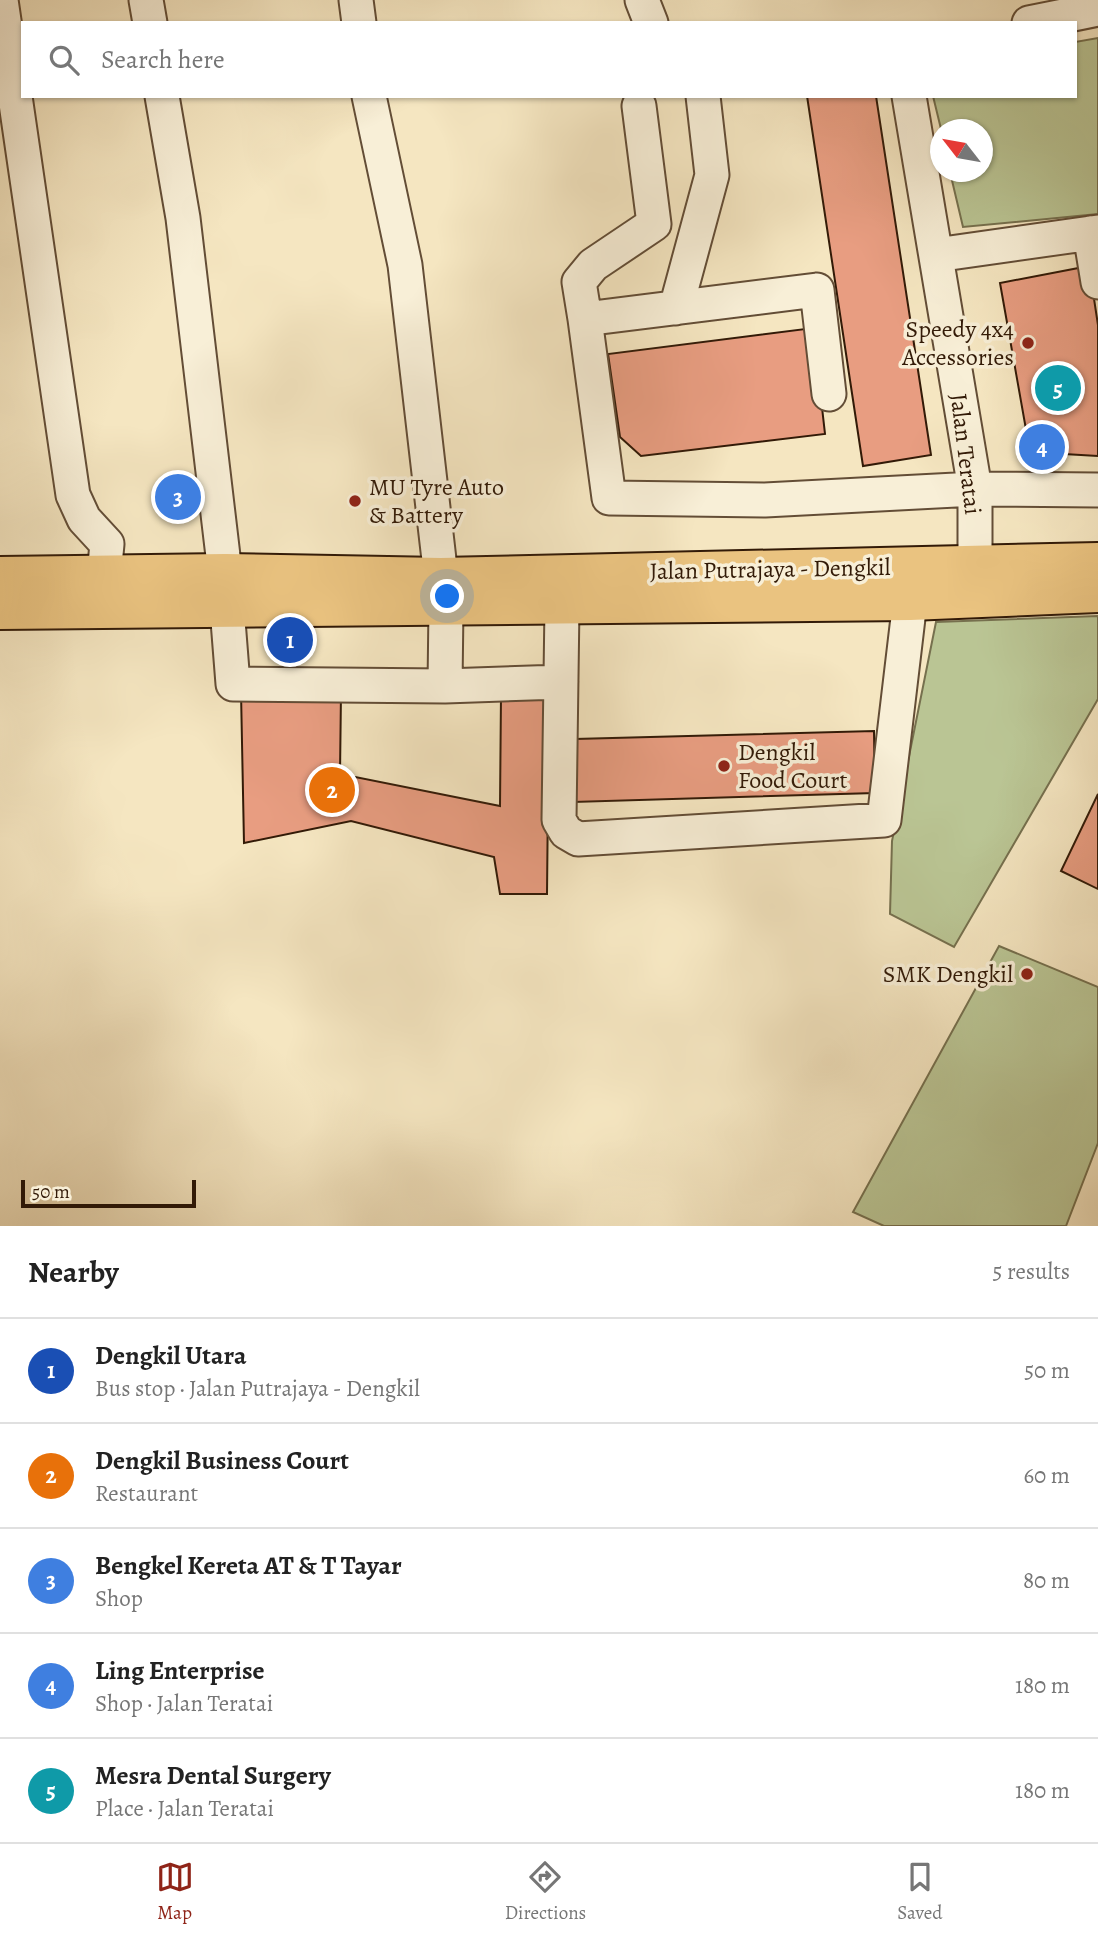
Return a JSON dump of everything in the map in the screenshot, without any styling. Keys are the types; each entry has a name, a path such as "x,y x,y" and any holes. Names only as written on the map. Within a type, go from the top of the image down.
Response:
{"main road":[{"name":"Jalan Putrajaya - Dengkil","path":"444,592 975,565 1098,562"},
{"path":"0,576 104,575 226,591"},
{"path":"0,610 226,591 444,592"},
{"name":"Jalan Putrajaya - Dengkil","path":"444,592 562,606 910,601 1098,593"}],"street":[{"path":"1,0 73,495 82,516 107,544 104,575"},
{"path":"146,0 150,21"},
{"path":"356,0 359,21"},
{"path":"642,0 650,21"},
{"path":"1044,14 1098,9"},
{"path":"162,98 183,218 226,591 233,684 445,686 561,682"},
{"path":"369,98 405,265 444,592 445,686"},
{"path":"676,308 712,174 703,98"},
{"name":"Jalan Teratai","path":"909,98 975,489 975,565"},
{"path":"639,106 654,223 593,265 579,282 609,498 765,500 975,489 1098,490"},
{"path":"936,256 1094,232 1098,282"},
{"path":"585,319 817,290 829,394"},
{"path":"562,606 559,820 566,832 578,839 884,820 910,601"}],"green space":[{"path":"1098,38 1098,214 963,227 952,182 993,182 993,119 939,119 933,98 1077,98 1077,42"},
{"path":"1098,616 1098,699 954,947 890,914 892,841 936,622"},
{"name":"SMK Dengkil","path":"999,946 1098,987 1098,1143 1066,1226 884,1226 853,1212"}],"building":[{"path":"807,98 876,98 931,455 863,466"},
{"path":"1089,266 1098,325 1098,456 1030,452 1000,283"},
{"path":"813,328 825,434 641,456 620,437 608,354"},
{"path":"241,692 341,692 340,774 500,806 501,695 549,694 547,894 500,894 494,857 351,821 244,843"},
{"name":"Dengkil Food Court","path":"874,731 875,793 573,802 575,739"},
{"path":"1098,794 1098,889 1061,871"}],"place":[{"name":"Speedy 4x4 Accessories","path":"1028,343"},
{"name":"Mesra Dental Surgery","path":"1058,388"},
{"name":"Ling Enterprise","path":"1042,447"},
{"name":"Bengkel Kereta AT & T Tayar","path":"178,497"},
{"name":"MU Tyre Auto & Battery","path":"355,501"},
{"name":"Dengkil Utara","path":"290,640"},
{"name":"Dengkil Food Court","path":"724,766"},
{"name":"Dengkil Business Court","path":"332,790"},
{"name":"SMK Dengkil","path":"1027,974"}]}
